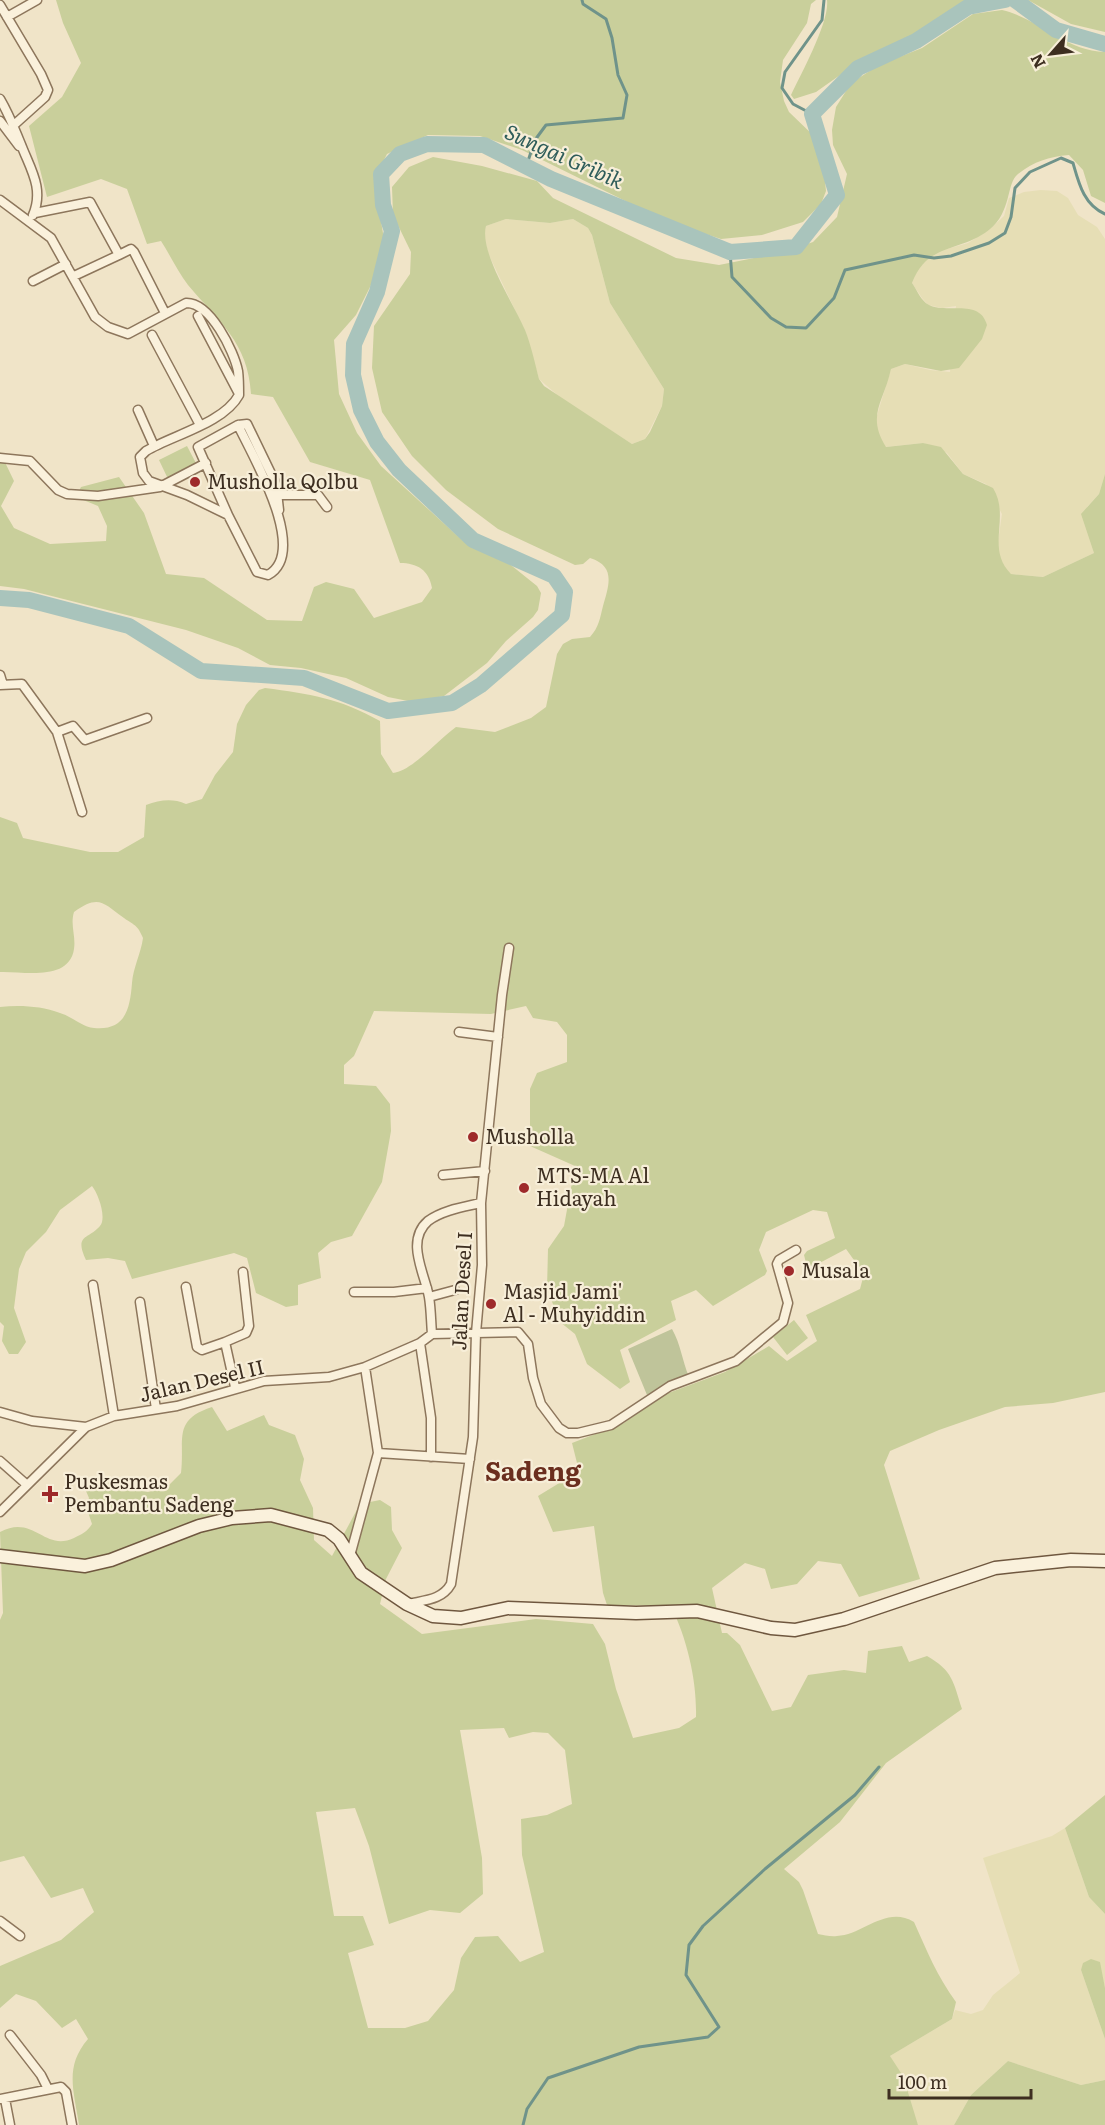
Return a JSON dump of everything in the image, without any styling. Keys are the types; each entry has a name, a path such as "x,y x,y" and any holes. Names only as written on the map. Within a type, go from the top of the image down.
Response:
{"main road":[{"path":"0,1556 85,1566 111,1560 199,1526 232,1518 271,1515 328,1530 339,1539 361,1573 425,1614 447,1619 508,1608 636,1613 696,1611 771,1628 795,1630 844,1619 995,1568 1071,1560 1105,1561"}],"street":[{"path":"7,17 37,0"},
{"path":"0,6 46,82 48,90 45,97 15,124"},
{"path":"0,99 15,124 22,148 36,177 38,194 35,213 29,222"},
{"path":"0,121 22,148"},
{"path":"0,200 51,238 95,317 108,327 128,334 186,303 194,303 209,314 234,361 239,395 230,408 154,446 140,457 140,465 148,481 187,495 228,515"},
{"path":"35,213 90,202 119,255"},
{"path":"74,276 131,249 165,313"},
{"path":"33,281 66,264"},
{"path":"198,316 239,395"},
{"path":"152,335 200,424"},
{"path":"138,411 154,446"},
{"path":"247,424 279,495 282,553 280,564 275,571 264,576 257,572 199,450 199,445 238,425 247,424"},
{"path":"238,425 279,513"},
{"path":"0,458 30,461 49,483 67,494 98,496 160,487 206,463"},
{"path":"279,495 318,495 327,507"},
{"path":"0,675 2,685 24,686 57,732 82,812"},
{"path":"57,732 73,726 86,740 147,718"},
{"name":"Jalan Desel I","path":"407,1604 438,1597 446,1593 451,1584 470,1459 482,1265 481,1203 509,948"},
{"path":"459,1032 498,1037"},
{"path":"443,1175 485,1171"},
{"path":"481,1203 444,1213 423,1227 417,1243 428,1293 432,1334 518,1332 528,1344 533,1378 541,1404 559,1428 567,1432 578,1433 611,1425 670,1386 705,1375 736,1361 783,1322 788,1303 777,1264 779,1260 796,1250"},
{"path":"186,1287 197,1347 202,1350 246,1333 249,1326 243,1272"},
{"path":"93,1285 114,1416"},
{"path":"354,1292 428,1293 455,1290"},
{"path":"140,1302 156,1409"},
{"name":"Jalan Desel II","path":"0,1512 86,1427 114,1416 205,1399 235,1387 264,1381 329,1377 365,1367 420,1343 432,1334"},
{"path":"225,1342 235,1387"},
{"path":"420,1343 431,1418 431,1457"},
{"path":"350,1556 378,1453 365,1367"},
{"path":"0,1412 32,1421 86,1427"},
{"path":"378,1453 470,1459"},
{"path":"0,1461 26,1484"},
{"path":"0,1921 20,1936"},
{"path":"10,2035 41,2075 48,2089"},
{"path":"10,2125 2,2099 59,2087 66,2092 72,2125"}],"shaded area":[{"path":"1057,191 1068,198 1078,215 1097,227 1105,239 1105,474 1099,494 1087,507 1094,553 1043,577 1011,574 1004,568 997,549 1002,514 986,484 963,474 947,453 923,443 885,447 876,431 875,422 891,369 905,364 950,372 956,306 942,308 928,305 912,283 918,268 936,252 968,243 989,230 1004,216 1009,198 1024,192"},
{"path":"506,219 550,223 573,219 588,228 592,235 610,303 664,389 662,406 645,439 632,444 562,399 539,379 524,329 488,253 484,235 486,226"},
{"path":"1065,1828 1089,1897 1105,1914 1105,1988 1099,1962 1081,1970 1105,2039 1105,2080 1081,2085 1008,2061 971,2095 954,2125 918,2125 890,2056 952,2019 955,2010 971,2014 983,2010 993,1995 1020,1973 983,1858 1052,1836"}],"green space":[{"path":"56,0 816,0 811,4 807,23 783,60 780,82 789,112 816,138 824,172 826,191 821,204 803,222 762,235 721,239 666,221 522,150 480,136 428,135 387,154 374,180 384,239 375,277 356,315 334,340 339,394 357,433 381,466 462,540 507,562 537,586 541,593 538,610 533,617 506,641 487,663 444,696 413,702 388,697 346,678 301,668 270,665 238,648 186,630 24,589 0,586 0,452 14,481 1,506 14,528 50,544 106,541 107,526 98,506 76,497 81,487 119,477 144,513 166,574 204,578 267,620 302,621 314,587 326,582 354,589 374,618 422,602 432,588 425,572 412,564 400,563 370,480 310,462 273,397 251,394 249,376 238,346 221,322 188,285 161,241 147,244 127,189 101,179 47,197 29,126 62,97 81,63 63,23"},
{"path":"827,0 966,0 920,31 860,61 816,92 794,99 791,95 820,34 827,9"},
{"path":"1028,0 1105,0 1105,32 1071,24"},
{"path":"1002,10 1016,14 1077,46 1105,52 1105,203 1091,196 1083,170 1069,155 1042,160 1014,178 1002,215 989,230 967,242 935,254 927,261 912,283 924,301 936,307 962,308 978,312 987,325 982,339 959,368 941,371 905,364 891,369 878,408 877,426 886,447 923,443 941,447 963,474 993,488 1000,510 1000,554 1011,574 1043,577 1094,553 1081,514 1099,494 1105,474 1105,1392 1053,1403 1005,1407 939,1430 890,1451 884,1465 920,1579 859,1597 841,1564 818,1561 797,1584 771,1589 765,1569 745,1563 712,1588 722,1633 727,1633 740,1645 772,1711 791,1707 808,1675 844,1670 866,1673 868,1651 902,1646 909,1662 927,1656 947,1672 954,1684 962,1709 886,1763 840,1822 784,1869 799,1882 818,1934 832,1936 847,1934 894,1917 914,1922 938,1973 956,2002 952,2019 890,2056 903,2076 918,2125 79,2125 73,2090 73,2070 76,2059 88,2039 76,2019 62,2028 36,2001 16,1994 0,2008 0,1966 61,1940 94,1912 83,1888 51,1898 24,1856 0,1862 0,1620 3,1613 0,1532 22,1527 55,1540 64,1541 74,1538 86,1531 92,1524 86,1506 89,1498 86,1491 110,1482 148,1492 166,1488 181,1473 183,1432 191,1418 199,1412 212,1407 227,1431 264,1415 269,1425 295,1435 304,1459 300,1480 313,1508 314,1540 332,1556 360,1504 380,1500 391,1507 392,1530 402,1548 386,1579 380,1604 422,1634 536,1619 593,1624 605,1644 616,1689 633,1738 679,1728 696,1717 696,1703 690,1660 671,1606 607,1605 603,1593 594,1526 553,1532 538,1496 579,1471 572,1443 624,1423 663,1395 725,1372 769,1346 787,1361 817,1341 806,1315 860,1289 864,1274 846,1249 812,1267 806,1263 804,1255 807,1251 835,1238 827,1212 813,1210 766,1232 759,1250 767,1271 765,1275 713,1306 696,1290 671,1301 676,1320 620,1350 630,1382 620,1389 587,1364 575,1334 560,1322 547,1289 548,1249 564,1226 575,1166 530,1146 530,1089 537,1073 567,1062 567,1035 557,1022 533,1018 526,1006 491,1014 374,1011 354,1056 344,1065 344,1084 376,1086 390,1104 391,1131 382,1182 352,1236 331,1242 318,1253 321,1278 298,1285 298,1305 286,1307 256,1293 247,1258 234,1253 132,1279 125,1261 108,1258 86,1260 81,1246 82,1242 100,1226 103,1217 97,1194 92,1186 60,1210 46,1232 26,1252 19,1269 14,1308 26,1342 18,1354 9,1354 2,1341 4,1326 0,1322 0,1007 38,1007 64,1014 90,1027 113,1026 120,1022 128,1009 143,938 135,926 106,905 89,903 74,912 74,949 64,966 54,971 44,972 0,972 0,817 17,823 23,838 90,852 118,852 144,837 146,805 166,800 186,804 202,799 215,775 233,752 237,724 246,705 259,690 265,688 324,698 351,707 380,721 381,754 393,773 417,761 456,727 495,732 531,718 546,707 557,654 563,644 572,639 590,637 597,626 607,591 607,571 598,561 590,558 583,564 575,565 498,529 446,490 412,456 382,412 372,368 374,326 410,274 411,252 393,215 392,187 409,167 433,157 482,166 537,181 553,198 676,258 719,265 784,252 813,242 837,217 847,174 833,145 832,130 836,107 851,83 879,65 922,48 973,14","holes":["506,219 550,223 573,219 588,228 592,235 610,303 664,389 662,406 650,432 645,439 632,444 544,386 539,379 525,330 492,263 488,250 485,237 486,226","504,1728 509,1738 533,1732 548,1733 565,1750 572,1804 547,1815 521,1819 522,1855 544,1952 520,1962 498,1936 475,1937 461,1958 454,1990 428,2021 405,2028 368,2028 348,1953 374,1945 363,1916 334,1916 316,1812 355,1808 369,1846 389,1924 430,1910 460,1913 483,1894 482,1858 460,1730"]},
{"path":"187,446 198,467 169,481 159,460"},
{"path":"794,1320 808,1338 787,1355 773,1337"},
{"path":"672,1329 689,1377 647,1395 628,1349"},
{"path":"1105,1795 1105,1914 1089,1897 1065,1828"},
{"path":"1091,1959 1100,1962 1105,1988 1105,2039 1081,1970 1083,1963"},
{"path":"1008,2061 1081,2085 1105,2080 1105,2125 954,2125 971,2095"}],"waterway":[{"path":"527,164 535,140 546,125 623,118 627,95 618,75 612,38 606,19 583,4 582,0"},
{"path":"812,114 793,104 782,88 785,72 822,20 824,0"},
{"name":"Sungai Gribik","path":"0,598 29,600 129,626 201,671 304,678 388,711 452,703 481,685 562,615 565,592 554,576 473,540 399,470 377,442 361,410 353,375 354,344 377,292 392,231 383,205 381,174 400,154 427,144 484,145 551,179 730,252 796,247 837,195 812,114 858,68 916,41 968,7 1005,0"},
{"name":"Sungai Gribik","path":"1015,0 1056,30 1105,44"},
{"path":"730,252 732,277 771,318 786,327 806,328 834,298 845,270 914,255 934,258 951,256 989,243 1005,233 1011,217 1015,188 1030,172 1061,158 1073,163 1080,186 1087,199 1105,214"},
{"path":"523,2125 527,2109 548,2078 639,2047 708,2037 719,2027 686,1975 689,1945 703,1926 765,1869 855,1795 879,1767"}],"place":[{"name":"Musholla Qolbu","path":"195,482"},
{"name":"Musholla","path":"473,1137"},
{"name":"MTS-MA Al Hidayah","path":"524,1188"},
{"name":"Musala","path":"789,1271"},
{"name":"Masjid Jami' Al - Muhyiddin","path":"491,1304"},
{"name":"Puskesmas Pembantu Sadeng","path":"50,1494"}],"district":[{"name":"Sadeng","path":"533,1472"}]}
